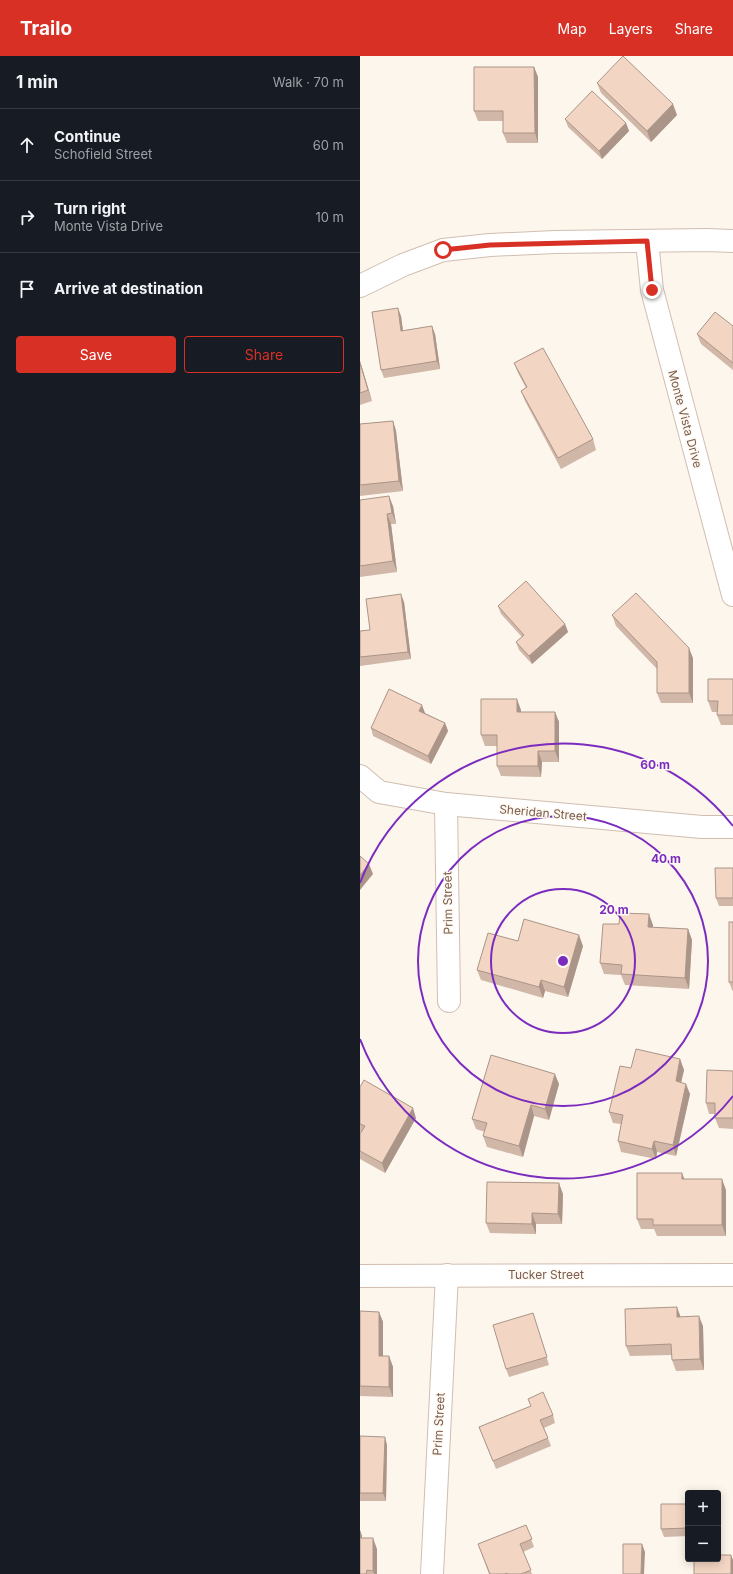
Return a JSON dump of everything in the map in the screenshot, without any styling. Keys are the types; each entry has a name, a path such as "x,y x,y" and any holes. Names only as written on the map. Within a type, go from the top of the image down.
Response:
{"street":[{"path":"360,286 403,265 443,250 490,245 647,241 733,241"},
{"name":"Monte Vista Drive","path":"647,241 652,290 733,595"},
{"name":"Sheridan Street","path":"360,776 379,792 446,804 694,826 733,827"},
{"name":"Prim Street","path":"446,804 449,1001"},
{"name":"Prim Street","path":"432,1574 447,1275"},
{"name":"Tucker Street","path":"360,1276 733,1275"}],"building":[{"path":"623,56 673,104 647,131 597,83"},
{"path":"474,67 534,67 535,133 503,133 503,111 474,111"},
{"path":"592,91 626,123 599,151 565,119"},
{"path":"398,308 401,331 432,326 437,361 381,370 372,312"},
{"path":"715,312 733,326 733,363 697,334"},
{"path":"543,348 593,439 558,458 521,391 527,387 514,363"},
{"path":"360,363 368,390 360,393"},
{"path":"393,421 399,481 360,485 360,424"},
{"path":"389,496 392,513 387,514 393,561 360,566 360,500"},
{"path":"526,581 565,624 529,656 516,642 524,635 498,606"},
{"path":"636,593 689,648 689,693 657,693 657,662 612,615"},
{"path":"401,594 408,652 360,657 360,631 370,630 366,599"},
{"path":"708,679 733,679 733,715 717,715 718,701 708,701"},
{"path":"389,689 422,705 419,711 445,723 428,756 371,728"},
{"path":"481,699 517,699 517,712 555,712 555,751 538,751 538,766 497,766 497,735 481,735"},
{"path":"360,856 369,864 360,875"},
{"path":"715,868 733,868 733,898 716,898"},
{"path":"620,913 649,914 648,927 688,929 685,978 621,974 622,965 600,963 603,924 619,924"},
{"path":"524,919 579,935 564,987 541,980 539,987 477,970 488,933 518,941"},
{"path":"729,922 733,922 733,982 729,982"},
{"path":"636,1049 680,1059 676,1081 686,1084 673,1145 654,1141 652,1149 618,1141 623,1115 609,1112 620,1066 631,1068"},
{"path":"491,1055 555,1074 545,1109 531,1105 519,1146 483,1136 487,1123 472,1119"},
{"path":"707,1070 733,1071 733,1118 715,1118 715,1103 706,1103"},
{"path":"364,1080 413,1108 382,1163 360,1151 360,1134 365,1126 360,1124 360,1087"},
{"path":"637,1173 682,1173 682,1179 722,1179 722,1225 653,1225 653,1219 637,1219"},
{"path":"487,1182 559,1183 558,1214 532,1213 532,1224 486,1223"},
{"path":"677,1307 677,1317 699,1316 700,1359 672,1360 671,1344 626,1346 625,1309"},
{"path":"360,1311 379,1312 379,1356 389,1356 389,1387 360,1386"},
{"path":"533,1313 547,1357 506,1369 493,1325"},
{"path":"543,1392 553,1415 540,1420 548,1438 493,1461 479,1427 531,1406 528,1399"},
{"path":"360,1436 385,1437 383,1493 360,1493"},
{"path":"661,1504 685,1504 685,1528 661,1529"},
{"path":"526,1525 532,1539 520,1544 531,1570 521,1574 490,1574 478,1544"},
{"path":"360,1538 373,1538 373,1571 367,1570 366,1574 360,1574"},
{"path":"623,1544 642,1544 641,1574 623,1574"},
{"path":"721,1555 731,1555 731,1574 694,1574 694,1562 721,1562"}],"route":[{"path":"443,250 490,245 554,242 647,241 652,290"}]}
